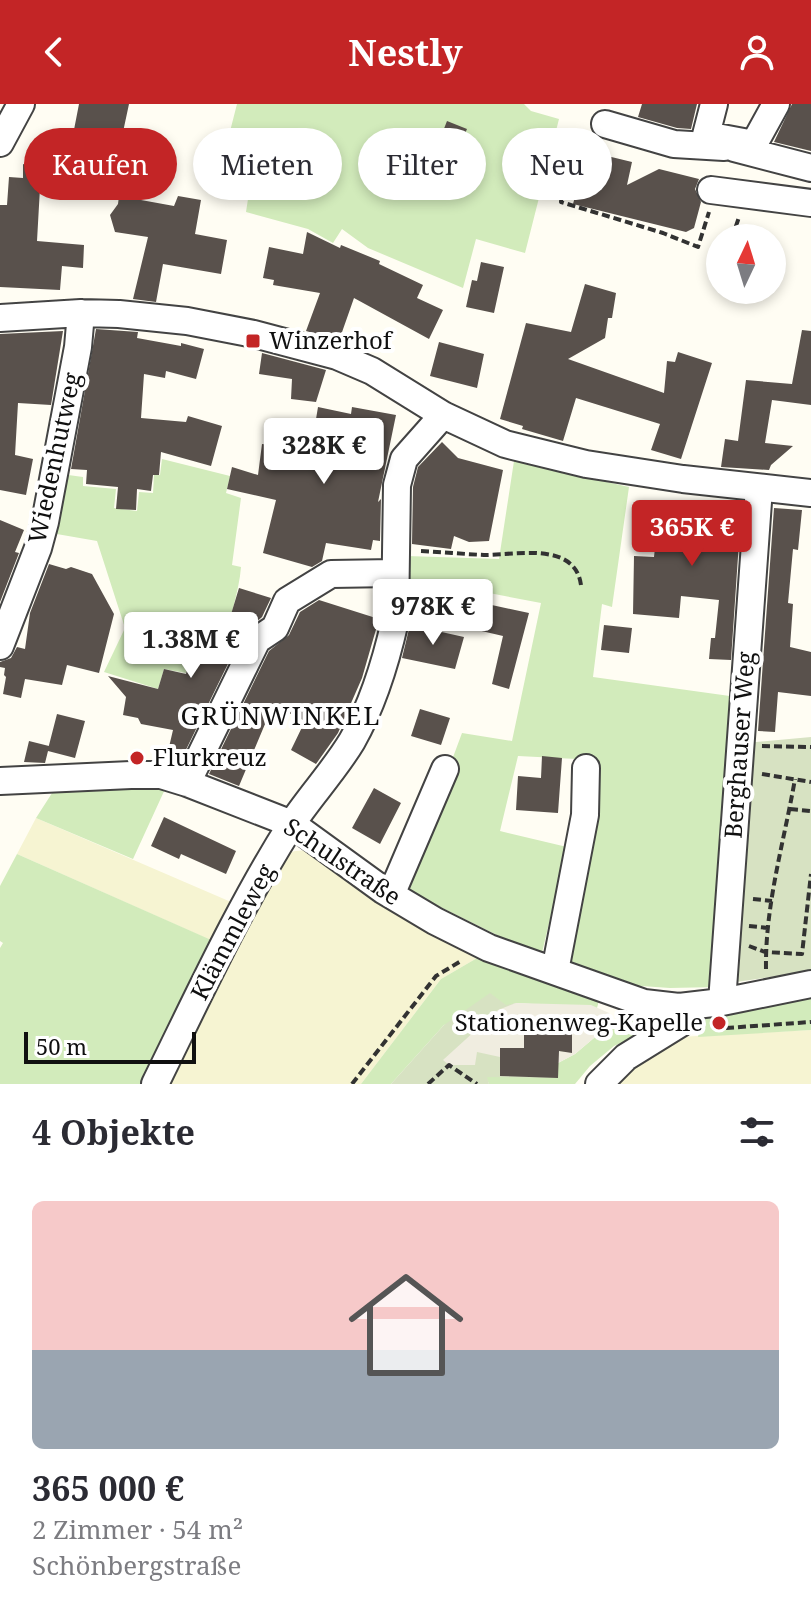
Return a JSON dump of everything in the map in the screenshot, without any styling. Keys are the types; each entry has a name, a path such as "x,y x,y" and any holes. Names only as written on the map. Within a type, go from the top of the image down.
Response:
{"street":[{"path":"0,143 21,104"},
{"path":"714,104 706,135 811,168"},
{"path":"605,124 674,144 754,144 776,104"},
{"path":"711,190 811,203"},
{"path":"0,318 81,313 187,321 254,334 326,353 372,371 443,415 505,444 574,462 811,493"},
{"name":"Wiedenhutweg","path":"0,646 45,522 78,347 81,313"},
{"name":"Klämmleweg","path":"155,1084 220,953 292,824 351,743 362,721 395,621 397,485 404,459 443,415"},
{"name":"Berghauser Weg","path":"722,1002 759,488"},
{"path":"187,783 257,640 275,628 287,601 331,574 394,561"},
{"path":"555,971 585,815 586,768"},
{"path":"391,895 445,769"},
{"name":"Schulstraße","path":"0,781 161,775 187,783 292,824 391,895 489,948 555,971 618,1004 644,1003 680,1015"},
{"path":"599,1084 626,1057 680,1015 722,1002 811,984"}],"path":[{"path":"561,200 698,247 708,218 711,190"},
{"path":"394,561 537,552 560,557 573,565 581,585"},
{"path":"756,746 811,747"},
{"path":"759,773 811,782"},
{"path":"766,992 765,952 776,869 795,779"},
{"path":"790,809 811,811"},
{"path":"765,952 802,954 811,878"},
{"path":"352,1084 436,976 489,948"},
{"path":"680,1015 705,1031 811,1022"},
{"path":"428,1084 449,1065 477,1084"}],"shaded area":[{"path":"36,818 252,911 286,854 310,850 484,954 441,979 361,1084 147,1084 217,943 17,854"},
{"path":"516,1003 591,1005 609,1013 614,1021 575,1054 558,1063 558,1051 572,1052 572,1022 525,1021 524,1048 501,1048 500,1057 477,1052 475,1065 449,1065 443,1060 498,1010"},
{"path":"811,1030 811,1084 611,1084 653,1049 678,1037"}],"green space":[{"path":"237,104 524,104 531,111 559,119 557,128 502,128 502,200 538,200 525,253 476,239 463,288 368,248 342,229 333,243 308,229 246,212 248,200 342,200 342,128 231,128"},
{"path":"162,459 230,476 226,493 241,498 232,565 241,567 224,645 195,639 186,673 164,669 158,689 104,672 125,628 97,541 51,533 61,474 83,477 83,486 116,489 114,508 137,511 139,492 153,493 154,475 160,475"},
{"path":"514,461 629,487 612,607 602,604 593,677 737,697 717,987 627,985 565,965 596,760 518,756 500,831 567,847 541,957 404,889 462,733 512,741 541,603 468,589 462,616 400,603 407,556 499,559"},
{"path":"811,737 811,971 729,983 746,743"},
{"path":"166,787 133,859 36,818 54,790"},
{"path":"17,854 218,943 147,1084 0,1084 0,948 3,943 0,941 0,886"},
{"path":"484,954 600,997 597,1008 516,1003 444,1025 391,1084 361,1084 441,979"},
{"path":"490,993 506,1005 516,1003 572,1022 572,1053 558,1052 558,1078 487,1077 489,1084 391,1084 444,1025"},
{"path":"811,998 811,1030 698,1037 703,1012"},
{"path":"641,1011 652,1018 646,1032 614,1046 590,1066 575,1084 489,1084 486,1077 558,1063 575,1054 614,1021"}],"building":[{"path":"79,104 129,104 124,128 74,128"},
{"path":"642,104 697,104 691,129 638,117"},
{"path":"792,104 811,104 811,151 774,142"},
{"path":"447,121 464,128 444,128"},
{"path":"612,157 632,162 627,185 659,169 699,179 695,189 701,202 694,228 686,232 573,204 574,200 612,200"},
{"path":"23,164 24,200 39,200 37,241 84,245 83,268 62,266 60,290 0,287 0,205 7,205 9,177 23,178"},
{"path":"178,196 201,200 195,234 227,240 221,274 163,264 156,302 133,299 148,237 115,232 110,215 118,200 141,200 174,206"},
{"path":"307,232 340,248 341,245 380,261 379,264 423,285 417,298 443,310 429,339 354,298 341,335 336,333 334,339 306,331 320,293 273,285 274,280 263,278 269,247 303,254"},
{"path":"481,262 504,267 494,313 466,307 472,280 477,281"},
{"path":"585,284 616,293 612,318 608,318 605,338 568,359 664,393 667,361 675,362 678,352 712,363 681,459 651,450 660,424 576,398 563,441 500,419 526,323 571,332"},
{"path":"96,329 138,332 137,338 204,349 196,379 166,371 165,378 144,374 141,418 186,422 188,416 222,426 211,466 161,452 159,475 153,475 151,491 137,489 136,510 116,509 118,487 86,484 87,470 71,469"},
{"path":"802,330 811,331 811,405 772,400 765,443 793,446 769,470 721,467 725,439 738,441 746,380 792,384"},
{"path":"63,331 51,405 18,403 15,455 33,459 26,495 0,490 0,334"},
{"path":"439,342 484,354 477,388 430,376"},
{"path":"262,353 326,370 316,402 291,399 292,379 259,374"},
{"path":"318,407 351,414 352,407 396,415 378,502 381,499 380,541 373,540 371,550 326,543 322,561 312,567 263,553 276,500 227,489 232,467 258,475 262,444 311,449"},
{"path":"442,442 458,458 503,470 489,541 469,542 454,536 451,549 412,544 413,487 418,467"},
{"path":"660,503 741,512 731,660 709,659 711,638 715,638 719,600 681,596 679,618 633,614 634,556 654,557"},
{"path":"774,508 802,510 798,550 793,549 788,603 793,604 790,647 811,652 811,696 778,692 775,732 758,731"},
{"path":"0,520 24,530 15,552 19,553 0,602"},
{"path":"49,564 92,574 114,614 99,673 67,665 62,685 25,679 21,698 3,694 6,677 5,668 0,667 0,662 11,658 17,647 25,649 30,613"},
{"path":"239,588 271,598 262,617 243,633 179,764 166,760 173,730 141,724 138,718 123,715 126,697 108,676 158,689 164,669 186,674 195,638 222,644"},
{"path":"319,600 379,619 362,678 338,733 316,764 291,750 305,721 273,705 239,786 209,774 269,651 289,635 300,612"},
{"path":"478,602 529,613 509,689 492,684 503,636 473,629"},
{"path":"410,625 464,637 455,669 402,658"},
{"path":"604,625 632,628 629,653 601,650"},
{"path":"420,709 450,718 441,745 411,736"},
{"path":"57,714 85,721 75,758 48,751 45,763 24,762 29,741 49,746"},
{"path":"542,756 562,758 558,813 516,810 518,776 541,778"},
{"path":"374,788 401,803 380,844 352,828"},
{"path":"164,817 236,851 226,874 181,854 179,859 151,846"},
{"path":"524,1021 572,1022 572,1053 559,1051 558,1078 500,1076 500,1048 524,1048"}],"place":[{"name":"Winzerhof","path":"253,341"},
{"name":"Flurkreuz","path":"137,758"},
{"name":"Stationenweg-Kapelle","path":"719,1023"}],"district":[{"name":"GRÜNWINKEL","path":"281,716"}]}
